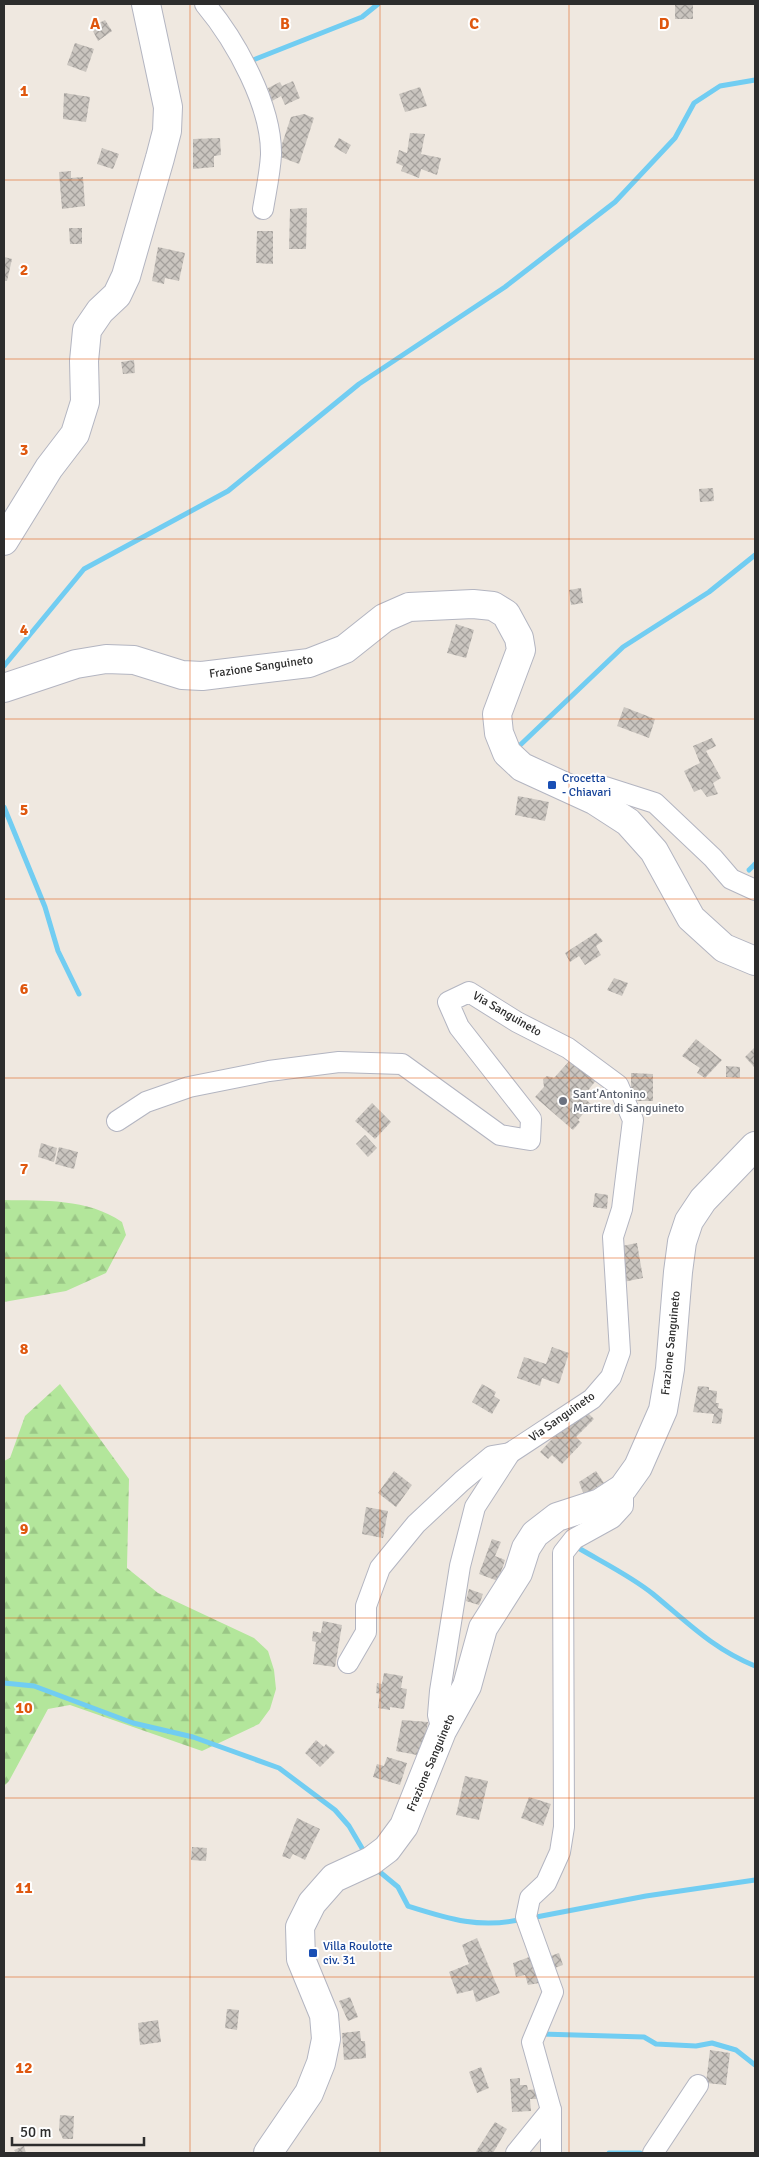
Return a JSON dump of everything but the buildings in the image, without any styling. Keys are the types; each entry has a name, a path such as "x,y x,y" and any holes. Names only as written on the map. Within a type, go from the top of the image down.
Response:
{"street":[{"path":"4,541 49,468 75,434 85,402 84,361 87,330 100,311 117,295 126,276 167,132 168,107 148,5"},
{"path":"207,5 226,29 263,103 271,154 263,208"},
{"name":"Frazione Sanguineto","path":"4,688 76,664 106,659 134,660 182,675 202,676 309,663 344,649 384,618 409,607 458,604 494,606 506,614 519,638 521,650 497,714 499,733 507,752 522,767 578,792 628,822 654,851 691,918 724,948 755,961"},
{"path":"578,792 605,787 655,803 713,858 731,879 755,890"},
{"name":"Via Sanguineto","path":"117,1121 146,1102 198,1085 339,1062 402,1064 500,1135 530,1140 531,1119 460,1027 448,1002 469,992 517,1022 568,1048 618,1084 633,1120 622,1209 613,1237 620,1352 611,1377 592,1399 510,1453 475,1507 460,1566 438,1714 442,1731"},
{"name":"Frazione Sanguineto","path":"268,2153 309,2092 321,2064 326,2039 324,2016 301,1959 300,1927 312,1903 334,1878 371,1861 386,1849 404,1826 442,1731 467,1686 483,1628 514,1581 526,1548 534,1534 557,1516 600,1504 623,1488 645,1452 663,1410 670,1369 682,1242 689,1221 704,1200 755,1146"},
{"name":"Via Sanguineto","path":"348,1662 366,1632 366,1606 380,1568 416,1524 462,1481 492,1456 510,1453"},
{"path":"551,2153 551,2110 532,2042 553,1992 526,1917 530,1898 546,1883 560,1852 564,1827 563,1553 574,1539 612,1518 624,1506 623,1488"},
{"path":"653,2153 698,2085"},
{"path":"516,2153 551,2110"}],"green space":[{"path":"4,1200 65,1202 94,1209 109,1214 122,1222 126,1235 106,1273 66,1291 4,1302"},
{"path":"60,1384 129,1479 127,1568 158,1593 254,1638 268,1651 274,1670 276,1689 270,1709 259,1724 202,1751 70,1705 48,1709 9,1781 4,1786 4,1461 10,1458 25,1416"}],"waterway":[{"path":"248,62 362,17 378,4"},
{"path":"4,666 84,569 228,491 359,384 505,287 615,202 675,138 694,103 720,86 755,80"},
{"path":"516,749 623,647 709,592 755,555"},
{"path":"4,807 45,907 58,951 79,994"},
{"path":"749,870 755,864"},
{"path":"575,1546 635,1581 726,1652 755,1666"},
{"path":"4,1683 34,1686 133,1723 193,1737 279,1768 335,1810 349,1826 366,1855"},
{"path":"375,1868 398,1887 408,1906 437,1915 479,1923 507,1922 523,1919"},
{"path":"531,1918 646,1896 755,1880"},
{"path":"541,2034 644,2037 656,2044 696,2046 712,2043 736,2050 755,2065"},
{"path":"609,2153 640,2153"}],"place":[{"name":"Crocetta - Chiavari","path":"552,785"},
{"name":"Sant'Antonino Martire di Sanguineto","path":"563,1101"},
{"name":"Villa Roulotte civ. 31","path":"313,1953"}]}
